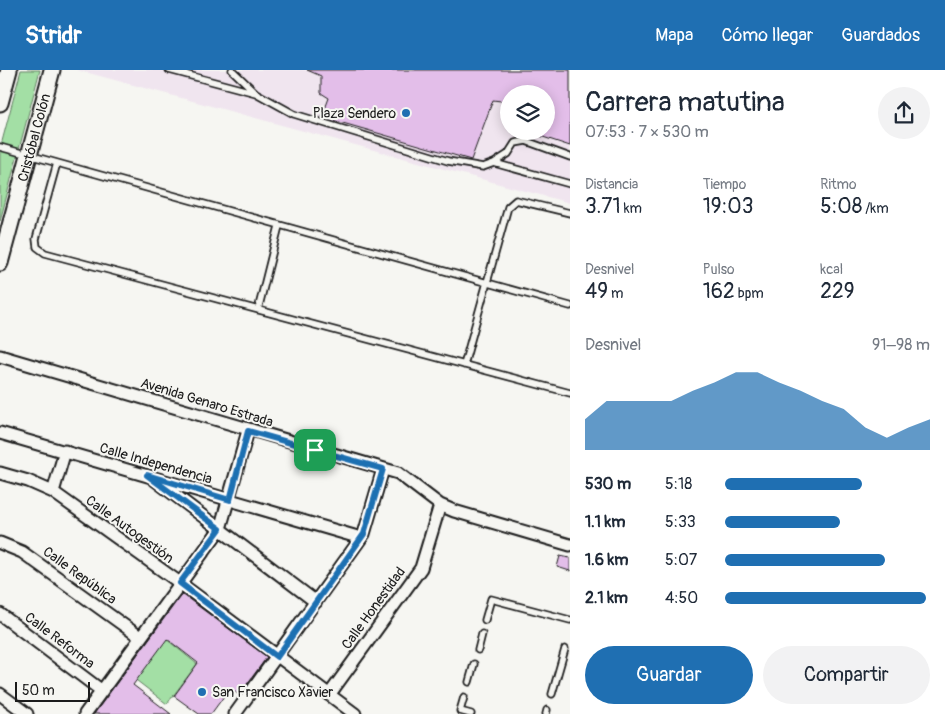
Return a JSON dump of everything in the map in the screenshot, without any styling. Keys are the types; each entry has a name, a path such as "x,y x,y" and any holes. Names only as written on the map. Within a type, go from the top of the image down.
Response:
{"street":[{"path":"0,103 9,70"},
{"name":"Cristóbal Colón","path":"0,263 52,70"},
{"name":"Avenida Genaro Estrada","path":"0,356 248,431 383,469 398,474 412,482 440,505 570,546"},
{"path":"85,714 220,529 230,500 248,431"},
{"name":"Calle Independencia","path":"0,433 361,538"},
{"path":"53,492 65,451"},
{"path":"240,712 361,538 383,469"},
{"name":"Calle Autogestión","path":"0,473 28,481 53,492 180,583 355,714"},
{"path":"147,475 316,602"},
{"name":"Calle Honestidad","path":"329,695 421,568 440,505"},
{"name":"Calle República","path":"0,543 22,552 140,637"},
{"name":"Calle Reforma","path":"0,614 102,690"},
{"path":"0,694 26,714"}],"lane":[{"path":"169,70 256,93 294,114 448,161 483,167 494,163 508,154 515,143 526,141 570,157"},
{"path":"232,70 256,93"},
{"path":"0,147 570,306"},
{"path":"57,163 36,239 37,247 45,253 570,393"},
{"path":"494,163 570,184"},
{"path":"464,365 508,207 516,200 570,214"},
{"path":"258,310 279,226"},
{"path":"486,620 491,599 570,620"},
{"path":"478,650 482,634"},
{"path":"552,694 565,649"},
{"path":"469,682 474,664"},
{"path":"464,697 460,711 471,714"}],"shaded area":[{"path":"76,70 570,70 570,203 85,72"}],"green space":[{"path":"21,70 40,70 0,221 0,149"},
{"path":"149,625 197,664 167,704 119,667"}],"building":[{"name":"Plaza Sendero","path":"307,70 570,70 570,146 552,140 555,140 555,85 500,85 500,101 493,100 471,160 322,117 329,98 321,93 321,76"},
{"path":"560,556 570,558 570,571 557,567"},
{"path":"182,594 267,657 239,695 230,688 211,714 199,714 174,696 198,663 167,639 133,685 171,714 94,714"}],"place":[{"name":"Plaza Sendero","path":"406,113"},
{"name":"San Francisco Xavier","path":"202,692"}],"route":[{"path":"248,431 315,450 383,469 364,534 277,657 180,583 220,529 147,475 230,500 248,431"}]}
